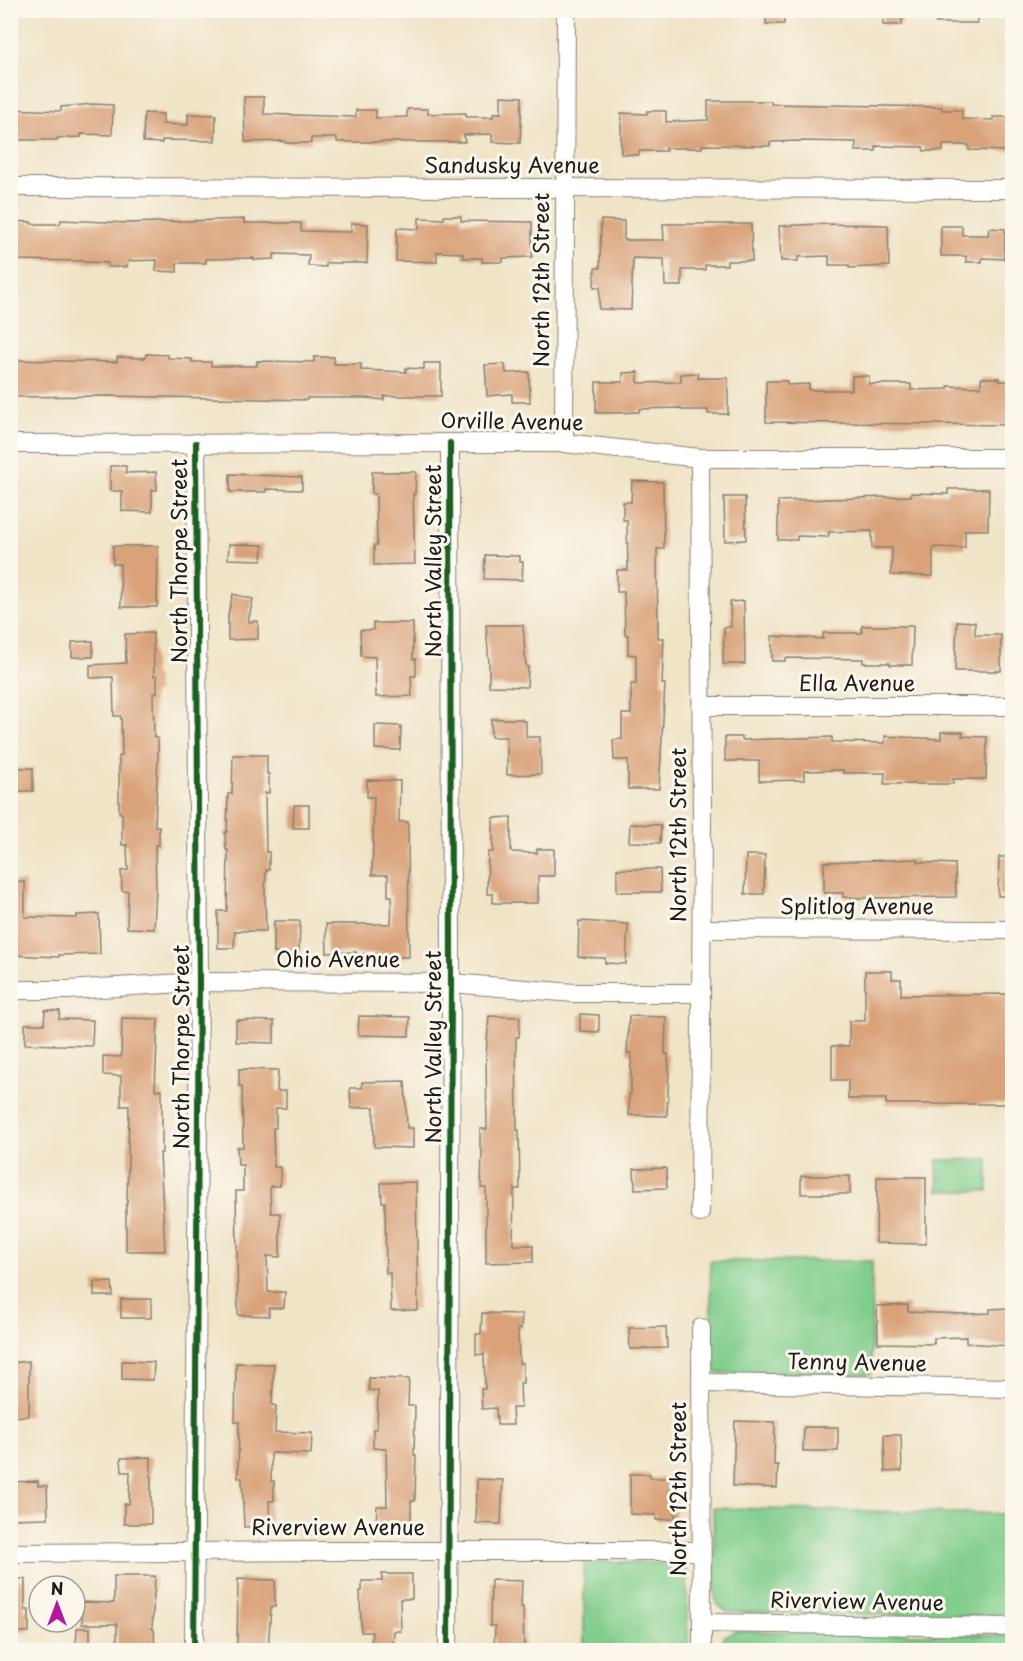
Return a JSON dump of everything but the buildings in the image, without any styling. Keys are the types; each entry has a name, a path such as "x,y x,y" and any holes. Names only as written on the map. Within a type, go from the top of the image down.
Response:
{"street":[{"name":"North 12th Street","path":"564,443 566,10"},
{"name":"Sandusky Avenue","path":"10,187 1012,189"},
{"name":"North Thorpe Street","path":"194,1650 199,982 196,443"},
{"name":"North Valley Street","path":"448,1650 451,983 450,443"},
{"name":"Orville Avenue","path":"10,444 564,443 700,458 1012,458"},
{"name":"North 12th Street","path":"700,458 702,706 700,1213"},
{"name":"Ella Avenue","path":"702,706 1012,706"},
{"name":"Splitlog Avenue","path":"702,929 1012,930"},
{"name":"Ohio Avenue","path":"10,990 67,990 199,982 451,983 574,993 700,993"},
{"name":"North 12th Street","path":"701,1328 702,1650"},
{"name":"Tenny Avenue","path":"701,1383 1012,1388"},
{"name":"Riverview Avenue","path":"10,1553 701,1551"},
{"name":"Riverview Avenue","path":"702,1623 1012,1627"}],"green space":[{"path":"988,1159 988,1191 938,1191 937,1160"},
{"path":"710,1261 872,1261 871,1374 717,1373 712,1363"},
{"path":"713,1508 1012,1514 1012,1617 727,1612 718,1605 715,1598"},
{"path":"584,1561 680,1564 687,1571 688,1650 584,1650"},
{"path":"736,1631 1012,1635 1012,1650 718,1650 725,1636"}],"cycle path":[{"path":"194,1650 199,982 196,443"},
{"path":"448,1650 451,983 450,443"}]}
